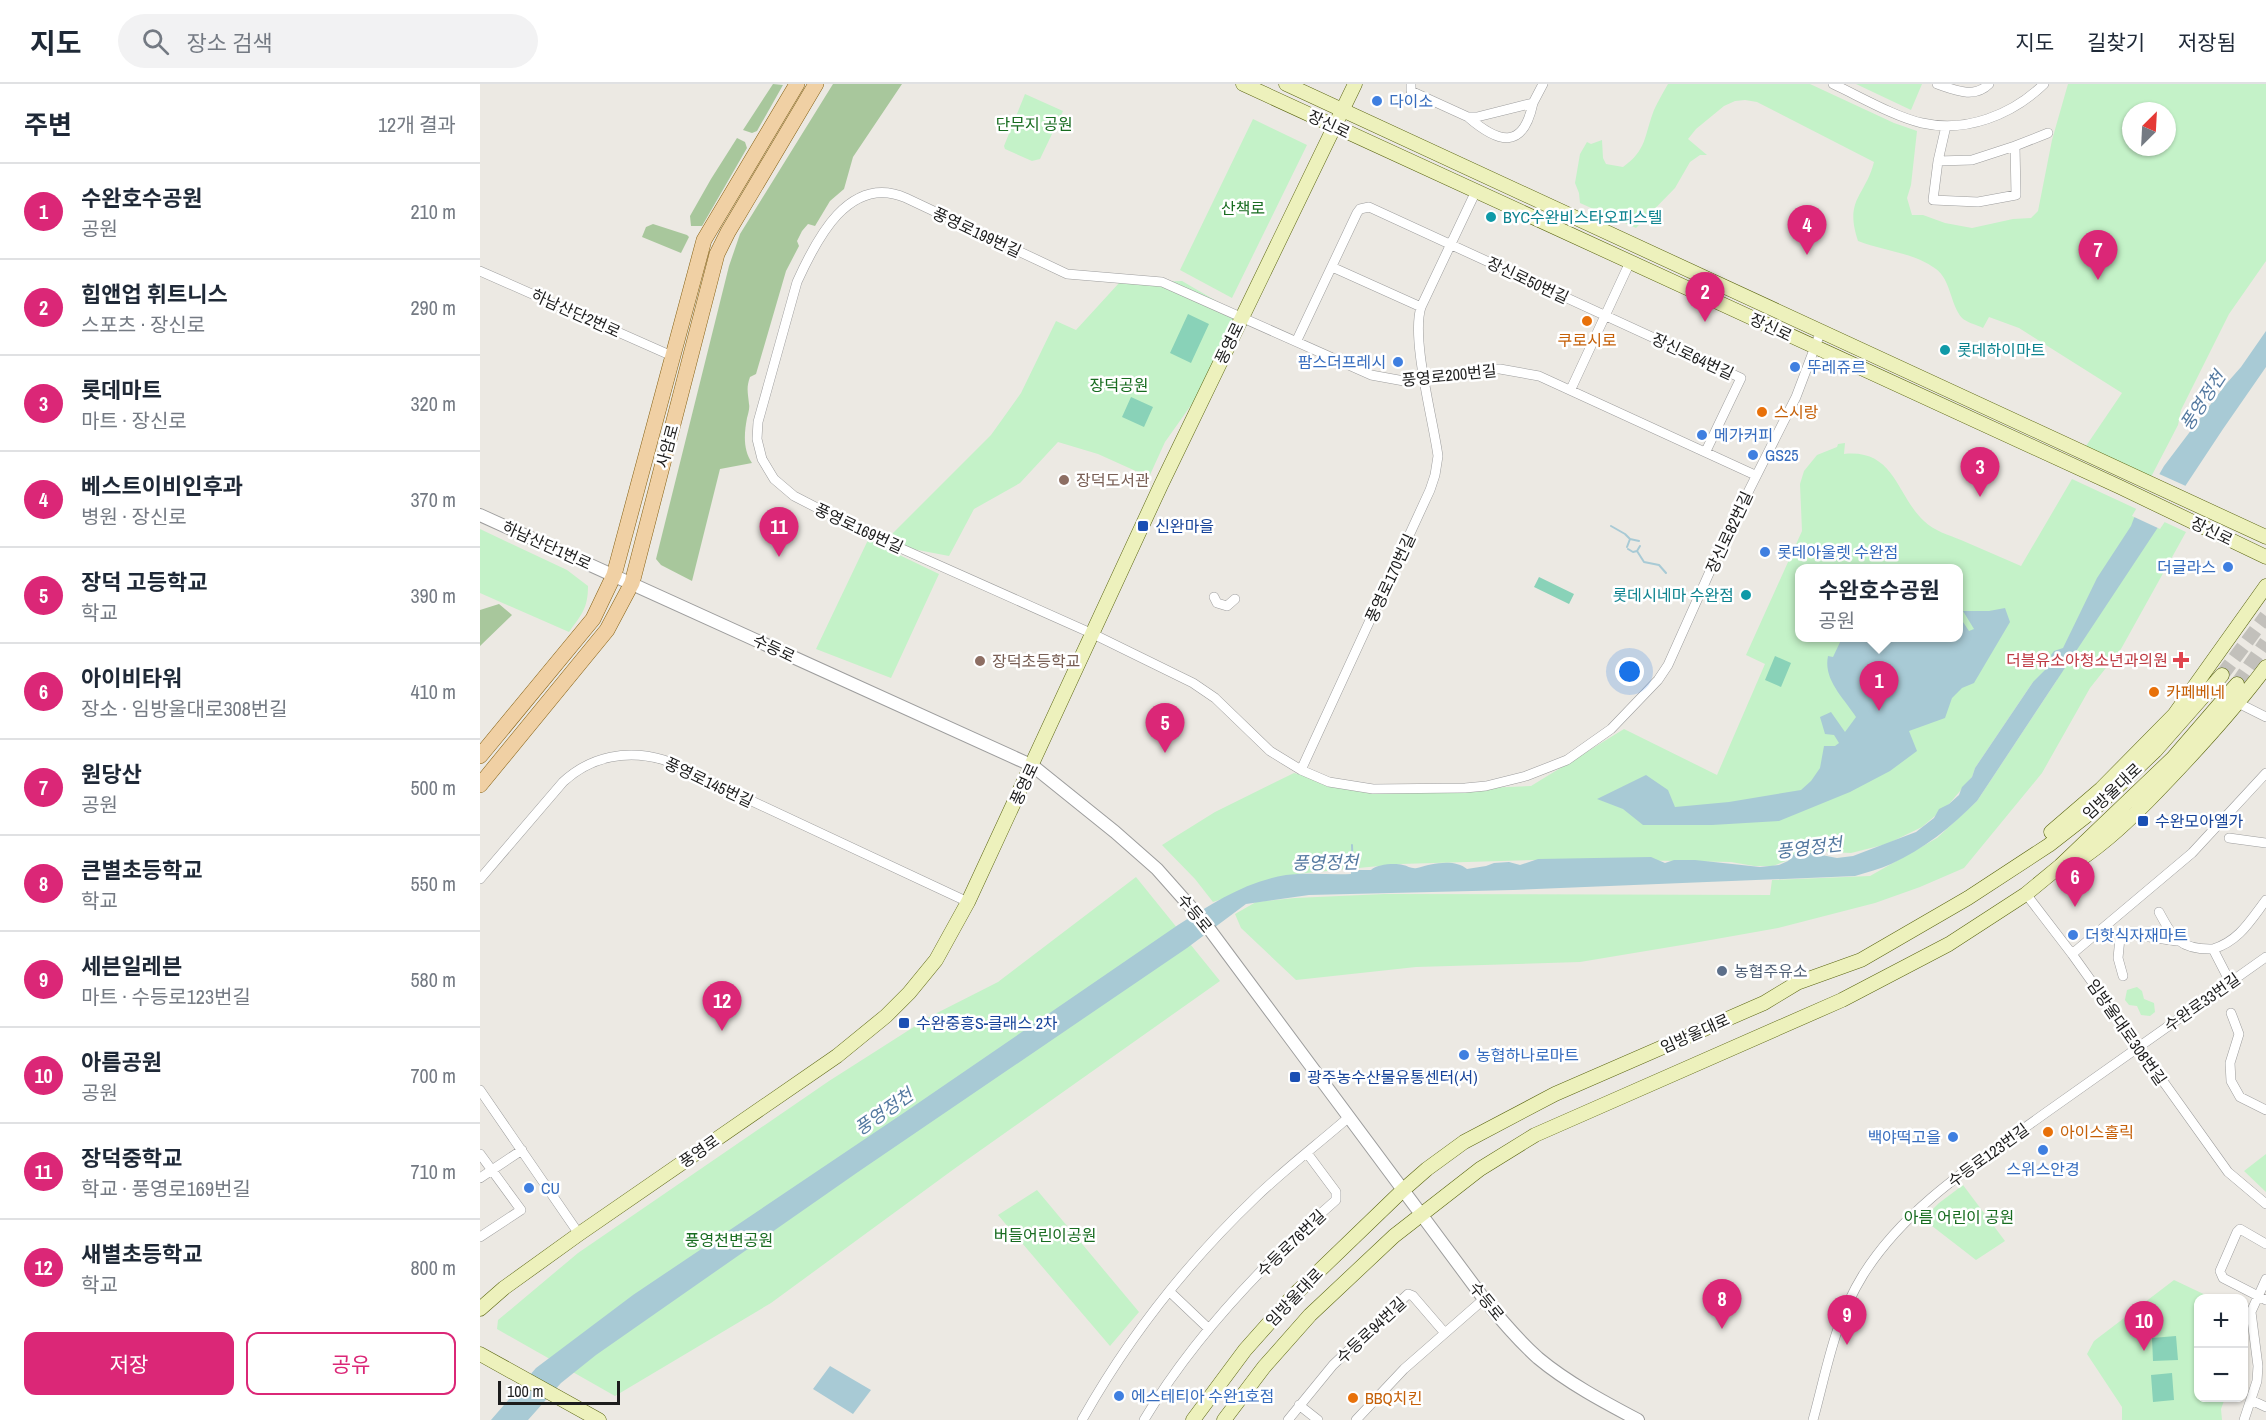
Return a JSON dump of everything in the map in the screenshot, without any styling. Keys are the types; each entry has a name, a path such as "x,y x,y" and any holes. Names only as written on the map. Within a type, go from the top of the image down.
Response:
{"main road":[{"name":"사암로","path":"480,756 593,620 614,575 704,240 796,84"},
{"name":"사암로","path":"480,786 607,630 632,583 717,254 816,84"},
{"name":"장신로","path":"1243,84 2266,556"},
{"name":"장신로","path":"1286,84 2266,537"},
{"name":"풍영로","path":"480,1309 504,1288 579,1234 837,1056 886,1016 909,993 936,960 968,902 1242,316 1355,84"},
{"path":"2018,866 2038,842 2101,789 2174,714 2266,586"},
{"path":"2225,645 2258,608 2266,604"},
{"path":"2253,683 2266,654"},
{"path":"2042,882 2087,856 2128,821 2176,773 2238,703 2266,667"},
{"name":"임방울대로","path":"1193,1420 1245,1350 1293,1296 1403,1190 1464,1142 1555,1094 1764,1003 1797,983 1861,960 1960,903 2018,866 2091,813 2155,751 2222,675"},
{"name":"임방울대로","path":"1224,1420 1264,1367 1310,1315 1421,1214 1480,1168 1535,1135 1869,987 1948,944 2042,882 2104,826 2173,758 2237,684"},
{"path":"480,1354 599,1420"}],"street":[{"path":"1411,84 1409,88 1414,94 1468,117 1492,135 1508,138 1516,135 1525,127 1533,103 1543,84"},
{"path":"1833,84 1907,118 1922,123 1947,126 1985,120 2007,112 2044,84"},
{"path":"1937,84 1962,93 1982,90 1989,84"},
{"path":"1468,117 1488,115 1533,103"},
{"path":"1947,126 1938,161 1933,200 1978,202 2016,195 2015,146"},
{"path":"1938,161 1972,160 2048,133"},
{"path":"1425,377 1418,328 1421,307 1476,191"},
{"name":"풍영로199번길","path":"784,329 797,282 805,265 838,213 851,201 885,193 901,196 1067,274 1162,282 1242,316"},
{"name":"장신로50번길","path":"1332,267 1360,209 1369,207 1605,316"},
{"path":"1571,389 1630,262"},
{"path":"1298,340 1332,267 1421,307"},
{"name":"하남산단2번로","path":"480,270 672,356"},
{"name":"풍영로200번길","path":"1242,316 1371,375 1395,380 1480,369 1500,369 1539,376 1755,475"},
{"name":"장신로64번길","path":"1605,316 1741,378 1706,451"},
{"name":"풍영로169번길","path":"784,329 759,415 758,430 762,459 781,486 806,503 862,531 1093,634"},
{"name":"장신로82번길","path":"1301,770 1329,782 1362,788 1466,788 1486,786 1526,776 1567,760 1591,745 1620,720 1658,680 1668,665 1755,475 1796,397 1821,331"},
{"name":"풍영로170번길","path":"1301,770 1435,475 1438,456 1425,377"},
{"name":"하남산단1번로","path":"480,515 614,575"},
{"name":"수등로","path":"614,575 1032,766 1115,832 1173,886 1204,922 1507,1327 1540,1359 1592,1394 1638,1420"},
{"path":"1215,597 1221,606 1227,606 1235,599"},
{"path":"1093,634 1193,683 1224,706 1270,751 1301,770"},
{"path":"2238,703 2266,717"},
{"name":"풍영로145번길","path":"480,879 563,782 576,770 603,759 637,755 655,758 670,764 968,902"},
{"path":"2072,954 2192,853 2266,773"},
{"path":"2229,838 2266,843"},
{"name":"임방울대로308번길","path":"2026,894 2072,954 2228,1172 2266,1204"},
{"path":"2123,976 2118,958 2120,938 2128,934 2213,949 2237,937 2266,900"},
{"path":"2159,912 2177,941"},
{"path":"2213,949 2230,982"},
{"name":"수완로33번길","path":"2138,1047 2266,957"},
{"path":"2231,1013 2239,1034 2230,1063 2231,1081 2240,1097 2266,1110"},
{"name":"수등로123번길","path":"1813,1420 1833,1339 1844,1310 1866,1270 1897,1230 1940,1191 2138,1047"},
{"path":"480,1090 579,1234"},
{"path":"1082,1420 1124,1351 1170,1292 1231,1222 1257,1196 1349,1117"},
{"path":"480,1179 522,1150"},
{"name":"수등로76번길","path":"1143,1420 1209,1329 1246,1287 1336,1200 1336,1192 1307,1153"},
{"path":"480,1154 521,1210 480,1238"},
{"path":"2262,1298 2223,1278 2220,1270 2240,1229 2266,1244"},
{"path":"2244,1420 2257,1381 2258,1366 2251,1312 2262,1298 2266,1279"},
{"path":"1170,1292 1209,1329"},
{"name":"수등로94번길","path":"1288,1420 1333,1365 1407,1294 1413,1296 1444,1332"},
{"path":"1356,1420 1404,1368 1484,1299"},
{"path":"2256,1349 2266,1353"},
{"path":"2251,1400 2266,1407"},
{"path":"1299,1406 1318,1420"}],"green space":[{"path":"773,84 783,85 757,131 752,133 743,130"},
{"path":"833,84 902,84 853,157 844,189 830,201 815,226 808,224 797,241 799,246 786,271 756,374 750,377 748,384 749,407 745,442 752,463 720,469 692,581 661,565 656,559 729,266 740,234"},
{"path":"1668,84 1810,84 1894,123 1917,131 1911,185 1907,198 1912,215 1923,215 1945,223 1972,228 2013,219 2031,218 2038,211 2052,140 2068,84 2266,84 2266,261 2229,314 2181,410 2178,425 2151,477 2084,449 2122,393 2019,328 1989,317 1983,328 1966,321 1955,306 1945,279 1936,269 1908,255 1858,241 1853,216 1857,199 1874,162 1757,102 1735,101 1724,106 1696,129 1688,139 1707,155 1700,155 1690,162 1675,188 1636,228 1580,203 1575,183 1580,154 1587,142 1591,144 1602,140 1603,158 1606,164 1623,167 1637,155 1641,148 1654,110"},
{"path":"1856,84 1922,84 1911,110"},
{"name":"단무지 공원","path":"1025,94 1063,111 1040,159 1032,161 1005,149 1004,146"},
{"name":"산책로","path":"1253,119 1307,145 1232,298 1180,270"},
{"path":"737,138 745,142 747,148 702,226 691,226 690,216"},
{"path":"653,224 689,237 681,253 642,237 646,227"},
{"name":"장덕공원","path":"1182,281 1242,316 1206,384 1165,442 1149,477 1098,454 1058,442 1020,483 974,509 949,556 897,546 892,534 991,435 1021,393 1056,321 1076,330 1119,283"},
{"path":"1188,314 1209,324 1191,363 1170,353"},
{"path":"1131,397 1153,407 1144,427 1122,417"},
{"path":"1845,443 1844,454 1861,454 1884,466 1915,510 1932,527 2021,566 2072,479 2186,532 2121,649 2090,688 2042,773 1964,868 1875,903 1778,928 1688,944 1580,962 1416,967 1296,980 1241,928 1235,914 1256,902 1385,894 1770,895 1772,880 1870,876 1937,838 1977,801 2057,680 2033,682 1975,768 1972,777 1949,804 1922,827 1887,844 1851,853 1812,851 1773,866 1754,866 1731,862 1568,859 1400,864 1296,874 1213,902 1195,879 1162,845 1215,812 1294,773 1368,793 1531,786 1624,729 1717,775 1765,664 1746,655 1802,531 1800,484 1804,471 1817,455 1837,447 1838,444"},
{"path":"480,529 567,570 588,586 585,606 569,632 480,593"},
{"path":"868,540 939,574 891,678 816,649"},
{"path":"1539,577 1574,594 1569,604 1534,587"},
{"path":"499,604 512,615 480,646 480,610"},
{"path":"1775,656 1791,663 1781,687 1765,680"},
{"name":"풍영천변공원","path":"1136,877 1220,981 954,1169 771,1303 615,1396 497,1329 498,1320 578,1253 829,1081 931,1016 998,982"},
{"path":"2137,987 2142,991 2144,999 2154,1003 2155,1012 2150,1016 2141,1015 2137,1006 2129,1005 2125,1000 2127,990"},
{"path":"2266,1154 2266,1192 2244,1171"},
{"name":"아름 어린이 공원","path":"1963,1185 2005,1241 1976,1260 1923,1219 1939,1203"},
{"name":"버들어린이공원","path":"1037,1190 1139,1312 1110,1346 998,1215"},
{"path":"2174,1280 2204,1294 2194,1294 2194,1402 2224,1402 2221,1409 2222,1420 2122,1420 2122,1407 2087,1354 2094,1341"},
{"path":"2176,1336 2178,1360 2153,1361 2152,1338"},
{"path":"2172,1373 2174,1400 2153,1402 2151,1375"}],"water":[{"name":"풍영정천","path":"2266,331 2266,367 1977,801 1947,828 1915,851 1887,866 1855,876 1513,890 1309,895 1246,904 1187,948 858,1172 596,1355 561,1383 528,1420 491,1420 536,1368 633,1295 1178,925 1243,888 1286,875 1351,874 1351,870 1371,870 1377,866 1391,864 1415,868 1449,863 1467,869 1494,863 1509,862 1520,865 1538,859 1651,857 1665,863 1674,860 1695,860 1760,867 1779,865 1801,851 1837,858 1853,856 1916,832 1934,818 1939,809 1959,795 1962,787 1972,777 1975,768 2033,682 2053,662 2051,655 2054,651 2063,648 2097,578 2131,526 2164,466"},
{"path":"2005,608 2010,622 1974,683 1962,688 1952,698 1945,718 1909,731 1917,751 1890,771 1850,792 1779,821 1712,825 1643,825 1623,809 1597,799 1646,775 1668,790 1675,807 1729,802 1801,790 1820,768 1824,746 1835,746 1839,743 1834,735 1825,734 1820,717 1831,712 1845,732 1856,717 1831,681 1827,665 1828,656 1833,657 1840,642 1963,642 1963,622 1969,631 1974,629 1963,611 1989,611"},
{"path":"830,1366 871,1390 853,1414 813,1389"}],"pier":[{"path":"2157,473 2188,487 2160,529 2132,516"}],"waterway":[{"path":"1611,526 1630,539 1639,541"},
{"path":"1627,547 1630,539"},
{"path":"1640,546 1637,551 1644,562 1659,565 1666,573"},
{"path":"1628,549 1633,552 1637,551"},
{"path":"1352,845 1353,872"}],"tunnel":[{"path":"2222,675 2266,616"},
{"path":"2237,684 2266,642"}],"place":[{"name":"다이소","path":"1377,101"},
{"name":"BYC수완비스타오피스텔","path":"1491,217"},
{"name":"베스트이비인후과","path":"1807,255"},
{"name":"원당산","path":"2098,280"},
{"name":"쿠로시로","path":"1587,321"},
{"name":"힙앤업 휘트니스","path":"1705,322"},
{"name":"롯데하이마트","path":"1945,350"},
{"name":"팜스더프레시","path":"1398,362"},
{"name":"뚜레쥬르","path":"1795,367"},
{"name":"스시랑","path":"1762,412"},
{"name":"메가커피","path":"1702,435"},
{"name":"GS25","path":"1753,455"},
{"name":"장덕도서관","path":"1064,480"},
{"name":"롯데마트","path":"1980,497"},
{"name":"신완마을","path":"1143,526"},
{"name":"롯데아울렛 수완점","path":"1765,552"},
{"name":"장덕중학교","path":"779,557"},
{"name":"더글라스","path":"2228,567"},
{"name":"롯데시네마 수완점","path":"1746,595"},
{"name":"더블유소아청소년과의원","path":"2181,660"},
{"name":"장덕초등학교","path":"980,661"},
{"name":"카페베네","path":"2154,692"},
{"name":"수완호수공원","path":"1879,711"},
{"name":"장덕 고등학교","path":"1165,753"},
{"name":"수완모아엘가","path":"2143,821"},
{"name":"아이비타워","path":"2075,907"},
{"name":"더핫식자재마트","path":"2073,935"},
{"name":"농협주유소","path":"1722,971"},
{"name":"수완중흥S-클래스 2차","path":"904,1023"},
{"name":"새별초등학교","path":"722,1031"},
{"name":"농협하나로마트","path":"1464,1055"},
{"name":"광주농수산물유통센터(서)","path":"1295,1077"},
{"name":"아이스홀릭","path":"2048,1132"},
{"name":"백야떡고을","path":"1953,1137"},
{"name":"스위스안경","path":"2043,1150"},
{"name":"CU","path":"529,1188"},
{"name":"큰별초등학교","path":"1722,1329"},
{"name":"세븐일레븐","path":"1847,1345"},
{"name":"아름공원","path":"2144,1351"},
{"name":"에스테티아 수완1호점","path":"1119,1396"},
{"name":"BBQ치킨","path":"1353,1398"}]}
